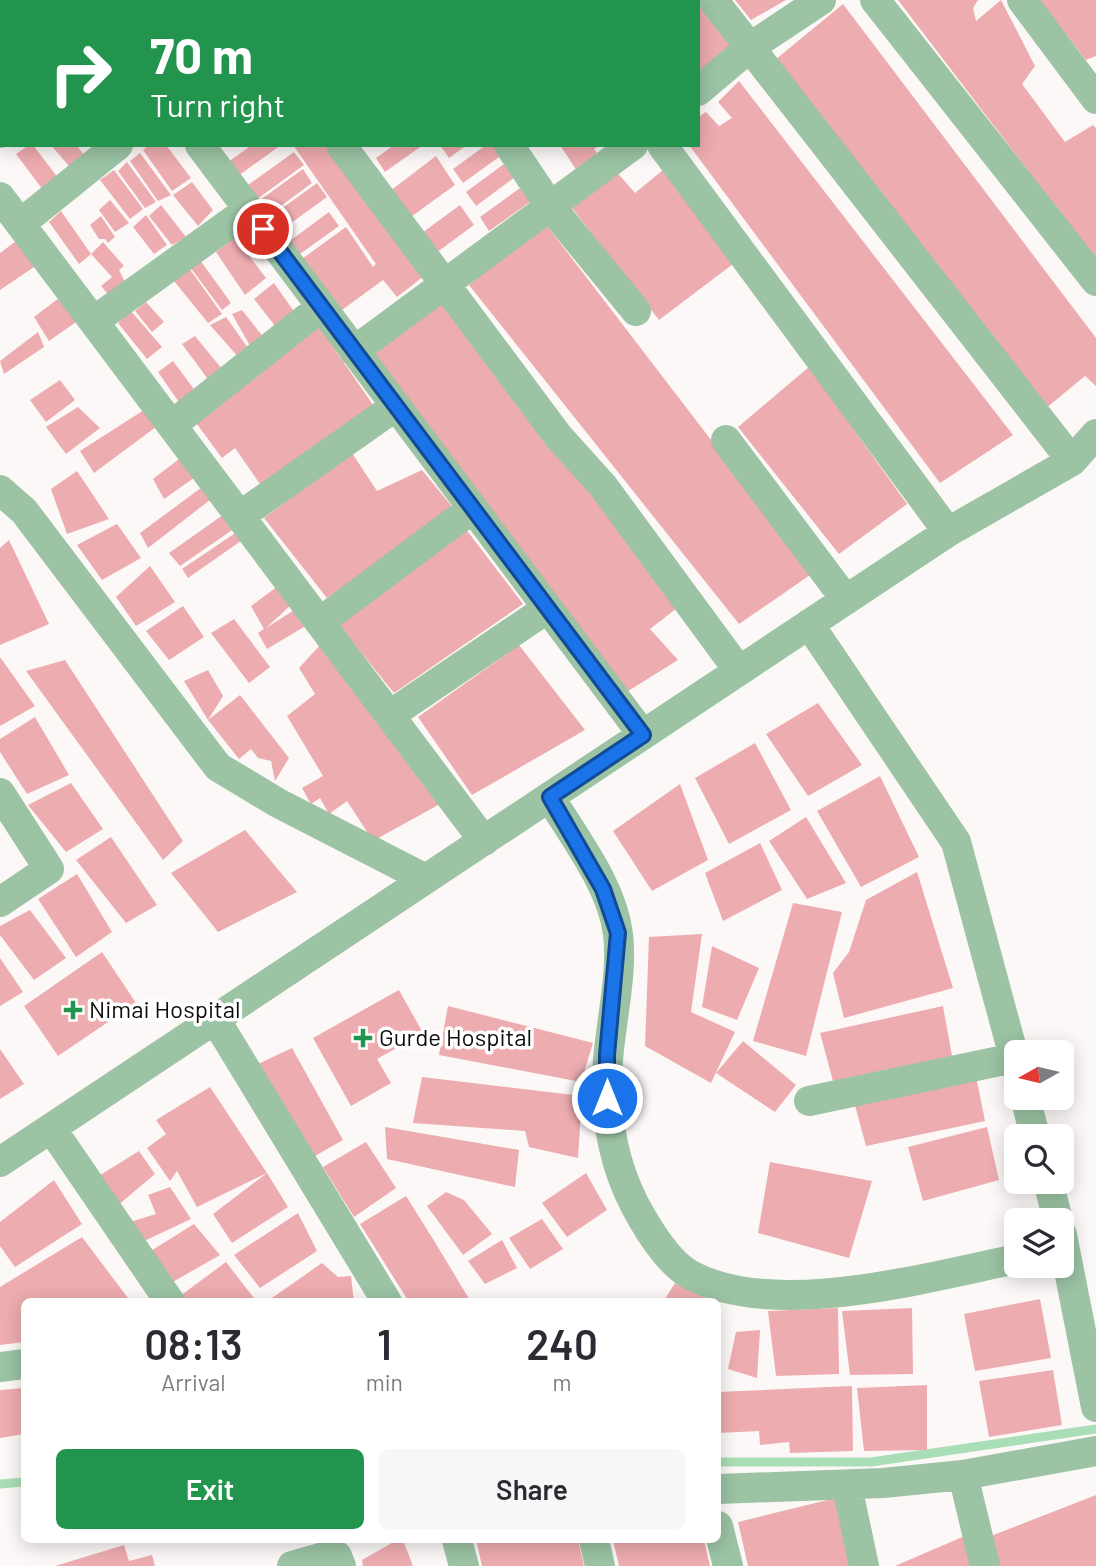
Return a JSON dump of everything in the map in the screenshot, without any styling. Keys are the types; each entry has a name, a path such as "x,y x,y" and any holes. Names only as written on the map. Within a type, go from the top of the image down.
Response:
{"street":[{"path":"713,0 1073,461"},
{"path":"700,89 749,48 821,0"},
{"path":"875,0 1096,281"},
{"path":"1022,0 1096,99"},
{"path":"20,224 116,147"},
{"path":"202,147 643,735"},
{"path":"343,147 558,436 603,486 739,671"},
{"path":"510,147 550,206 636,311"},
{"path":"354,351 630,147"},
{"path":"663,147 948,533"},
{"path":"0,197 484,841"},
{"path":"94,321 248,209"},
{"path":"172,425 321,307"},
{"path":"240,516 396,406"},
{"path":"0,1162 948,533 1073,461 1096,434"},
{"path":"726,440 846,600"},
{"path":"0,490 24,511 218,767 278,803 426,879"},
{"path":"320,622 473,508"},
{"path":"390,715 548,608"},
{"path":"810,624 956,842 1009,1040"},
{"path":"0,793 49,869 0,902"},
{"path":"550,797 603,889 618,933 607,1055 607,1098 611,1139 626,1192 654,1238 687,1273 726,1288 780,1294 849,1292 1004,1262"},
{"path":"215,1019 385,1298"},
{"path":"809,1101 1004,1065"},
{"path":"51,1128 167,1298"},
{"path":"1071,1278 1096,1407"},
{"path":"0,1367 21,1364"},
{"path":"721,1489 847,1486 963,1475 1096,1451"},
{"path":"963,1475 985,1566"},
{"path":"847,1486 864,1566"},
{"path":"721,1539 727,1566"},
{"path":"458,1543 464,1566"},
{"path":"595,1543 600,1566"},
{"path":"292,1566 331,1555 337,1556 341,1566"}],"building":[{"path":"735,0 786,0 751,20"},
{"path":"898,0 978,0 973,8 976,21 1001,0 1035,66 1022,84 1065,142 1093,125 1096,128 1096,260"},
{"path":"1040,0 1096,0 1096,56 1086,60"},
{"path":"843,4 1096,338 1096,386 1085,376 1045,409 775,60"},
{"path":"700,5 733,48 700,70"},
{"path":"739,81 1013,435 940,483 690,147 700,147 700,116 706,112 719,126 732,118 718,102"},
{"path":"26,147 35,147 62,183 46,194 16,154"},
{"path":"53,147 78,147 88,159 74,172"},
{"path":"147,147 168,147 191,178 172,191 143,150"},
{"path":"249,147 278,147 238,176 228,162"},
{"path":"294,147 330,147 424,276 397,297 383,280 342,310 332,296 326,300 299,261 346,227 373,267 376,264"},
{"path":"391,147 420,147 385,172 376,158"},
{"path":"441,147 464,147 449,158"},
{"path":"483,147 510,149 463,183 453,169"},
{"path":"561,147 597,147 594,149 597,153 577,171"},
{"path":"294,152 304,165 257,199 248,185"},
{"path":"140,153 171,195 158,201 130,161"},
{"path":"436,156 455,185 408,219 390,191"},
{"path":"512,158 522,172 476,206 466,192"},
{"path":"127,162 156,202 145,208 118,171"},
{"path":"303,169 312,183 266,217 256,203"},
{"path":"114,170 143,209 130,219 100,180"},
{"path":"615,170 635,193 663,170 733,264 659,320 572,208"},
{"path":"192,182 213,210 198,226 173,195"},
{"path":"317,183 327,197 280,231 270,217"},
{"path":"527,183 537,197 489,231 480,217"},
{"path":"110,200 129,223 115,232 99,210"},
{"path":"161,205 186,237 172,245 149,216"},
{"path":"460,205 474,225 421,264 407,244"},
{"path":"61,211 91,254 79,264 49,222"},
{"path":"329,212 339,226 293,259 283,246"},
{"path":"146,215 167,245 154,254 133,227"},
{"path":"101,216 115,237 108,243 105,239 99,239 90,225"},
{"path":"544,222 813,573 739,624 469,285"},
{"path":"23,236 40,263 0,290 0,253"},
{"path":"235,237 266,278 245,295 216,252"},
{"path":"103,242 124,266 119,270 125,282 114,301 101,286 112,277 91,254"},
{"path":"200,260 231,303 222,310 190,267"},
{"path":"189,268 222,314 208,323 174,281"},
{"path":"274,283 300,320 279,331 254,299"},
{"path":"63,295 79,320 49,341 34,317"},
{"path":"444,301 677,608 650,629 678,660 625,693 372,351"},
{"path":"146,302 164,322 152,332 135,311"},
{"path":"242,310 268,343 253,351 232,314"},
{"path":"131,311 162,347 147,359 118,323"},
{"path":"226,317 248,348 240,359 210,325"},
{"path":"317,324 376,409 262,487 235,448 222,458 194,420"},
{"path":"38,332 44,347 4,374 0,361"},
{"path":"195,336 227,375 213,386 182,344"},
{"path":"173,361 200,397 183,408 158,372"},
{"path":"809,367 907,504 839,554 738,427"},
{"path":"60,380 75,400 46,422 30,400"},
{"path":"78,407 100,428 66,454 46,427"},
{"path":"147,408 156,427 94,473 80,451"},
{"path":"187,453 201,473 164,499 153,479"},
{"path":"352,453 377,491 422,470 454,509 327,598 264,518"},
{"path":"77,471 109,519 67,534 51,489"},
{"path":"213,479 219,493 148,548 140,533"},
{"path":"230,510 241,524 180,566 169,553"},
{"path":"117,524 141,558 102,580 77,545"},
{"path":"247,525 248,536 188,578 182,569"},
{"path":"465,528 523,604 394,693 338,624"},
{"path":"9,540 49,624 0,645 0,548"},
{"path":"150,566 175,602 136,626 116,597"},
{"path":"278,586 292,604 266,628 299,607 309,624 267,649 258,633 264,629 251,606"},
{"path":"183,606 204,637 169,660 146,631"},
{"path":"234,619 270,667 249,683 211,633"},
{"path":"321,644 440,804 373,841 347,801 329,814 320,798 311,804 302,788 323,776 287,716 315,694 299,668"},
{"path":"519,645 585,730 472,795 418,717"},
{"path":"0,657 35,706 0,726"},
{"path":"65,660 183,841 163,860 26,671"},
{"path":"208,670 223,696 208,720 184,681"},
{"path":"240,695 289,758 275,781 271,761 258,758 251,749 239,759 208,720"},
{"path":"818,703 862,765 808,796 766,734"},
{"path":"35,717 69,775 27,794 0,752 0,739"},
{"path":"755,743 791,810 729,844 695,778"},
{"path":"880,776 919,857 861,887 817,811"},
{"path":"71,783 103,829 66,852 28,805"},
{"path":"680,784 708,860 652,891 613,831"},
{"path":"806,817 846,883 807,899 769,841"},
{"path":"245,830 297,892 218,932 171,873"},
{"path":"111,837 157,905 126,923 76,860"},
{"path":"760,843 782,890 723,921 705,873"},
{"path":"917,872 953,988 844,1018 833,973 849,952 866,900"},
{"path":"77,874 112,932 76,957 38,899"},
{"path":"793,903 842,912 806,1056 753,1041"},
{"path":"30,910 66,958 34,980 0,935 0,926"},
{"path":"702,934 691,1012 735,1032 711,1083 645,1046 649,937"},
{"path":"712,946 759,968 737,1020 702,1007"},
{"path":"102,952 136,1003 58,1056 24,1006"},
{"path":"0,958 23,992 0,1006"},
{"path":"399,990 423,1033 377,1059 391,1083 351,1106 313,1038"},
{"path":"448,1006 593,1043 581,1082 439,1055"},
{"path":"943,1006 952,1056 833,1081 820,1033"},
{"path":"743,1041 796,1085 775,1112 716,1073"},
{"path":"292,1048 343,1140 315,1156 258,1064"},
{"path":"0,1049 24,1084 0,1099"},
{"path":"975,1071 985,1121 866,1146 853,1098"},
{"path":"422,1077 582,1096 578,1158 529,1147 525,1131 413,1123"},
{"path":"210,1087 267,1173 197,1207 177,1171 170,1181 147,1148 166,1134 156,1120"},
{"path":"385,1127 519,1150 515,1187 387,1159"},
{"path":"987,1127 999,1180 923,1201 908,1147"},
{"path":"366,1142 396,1188 354,1217 323,1167"},
{"path":"139,1151 155,1174 117,1206 97,1177"},
{"path":"770,1162 872,1181 849,1258 758,1233"},
{"path":"267,1173 288,1207 232,1243 213,1214"},
{"path":"586,1173 607,1210 567,1237 542,1203"},
{"path":"54,1180 82,1224 15,1267 0,1246 0,1222"},
{"path":"170,1187 191,1219 140,1243 130,1222 156,1214 148,1195"},
{"path":"446,1192 464,1200 492,1234 463,1255 427,1206"},
{"path":"406,1196 469,1298 406,1298 360,1224"},
{"path":"298,1213 317,1251 260,1288 234,1255"},
{"path":"542,1219 563,1249 530,1269 509,1238"},
{"path":"194,1224 220,1255 171,1283 149,1252"},
{"path":"82,1237 128,1298 21,1298 21,1342 0,1345 0,1287"},
{"path":"502,1240 517,1268 485,1284 468,1261"},
{"path":"226,1262 254,1298 182,1298 180,1296"},
{"path":"322,1263 338,1277 351,1276 354,1298 272,1298"},
{"path":"675,1283 706,1298 666,1298"},
{"path":"1040,1299 1051,1358 975,1371 964,1314"},
{"path":"838,1308 839,1374 776,1376 768,1311"},
{"path":"912,1308 913,1374 850,1375 842,1311"},
{"path":"760,1330 757,1378 728,1369 736,1332"},
{"path":"1053,1370 1062,1425 989,1437 979,1381"},
{"path":"927,1385 927,1450 864,1451 857,1388"},
{"path":"852,1386 853,1451 790,1453 789,1442 760,1445 759,1431 721,1433 721,1392"},
{"path":"21,1388 21,1434 0,1438 0,1390"},
{"path":"1096,1495 1096,1566 1000,1566 991,1536"},
{"path":"836,1498 851,1566 748,1566 738,1522"},
{"path":"967,1535 974,1566 895,1566"},
{"path":"392,1543 404,1543 413,1566 363,1566 362,1560"},
{"path":"477,1543 579,1543 584,1566 482,1566"},
{"path":"614,1543 705,1543 710,1566 619,1566"},
{"path":"124,1545 129,1561 152,1555 155,1566 55,1566"}],"waterway":[{"path":"721,1462 871,1462 1096,1429"},
{"path":"0,1484 21,1482"}],"place":[{"name":"Nimai Hospital","path":"73,1010"},
{"name":"Gurde Hospital","path":"363,1038"}],"route":[{"path":"263,229 643,735 550,797 603,889 618,933 618,959 607,1055 607,1098"}]}
